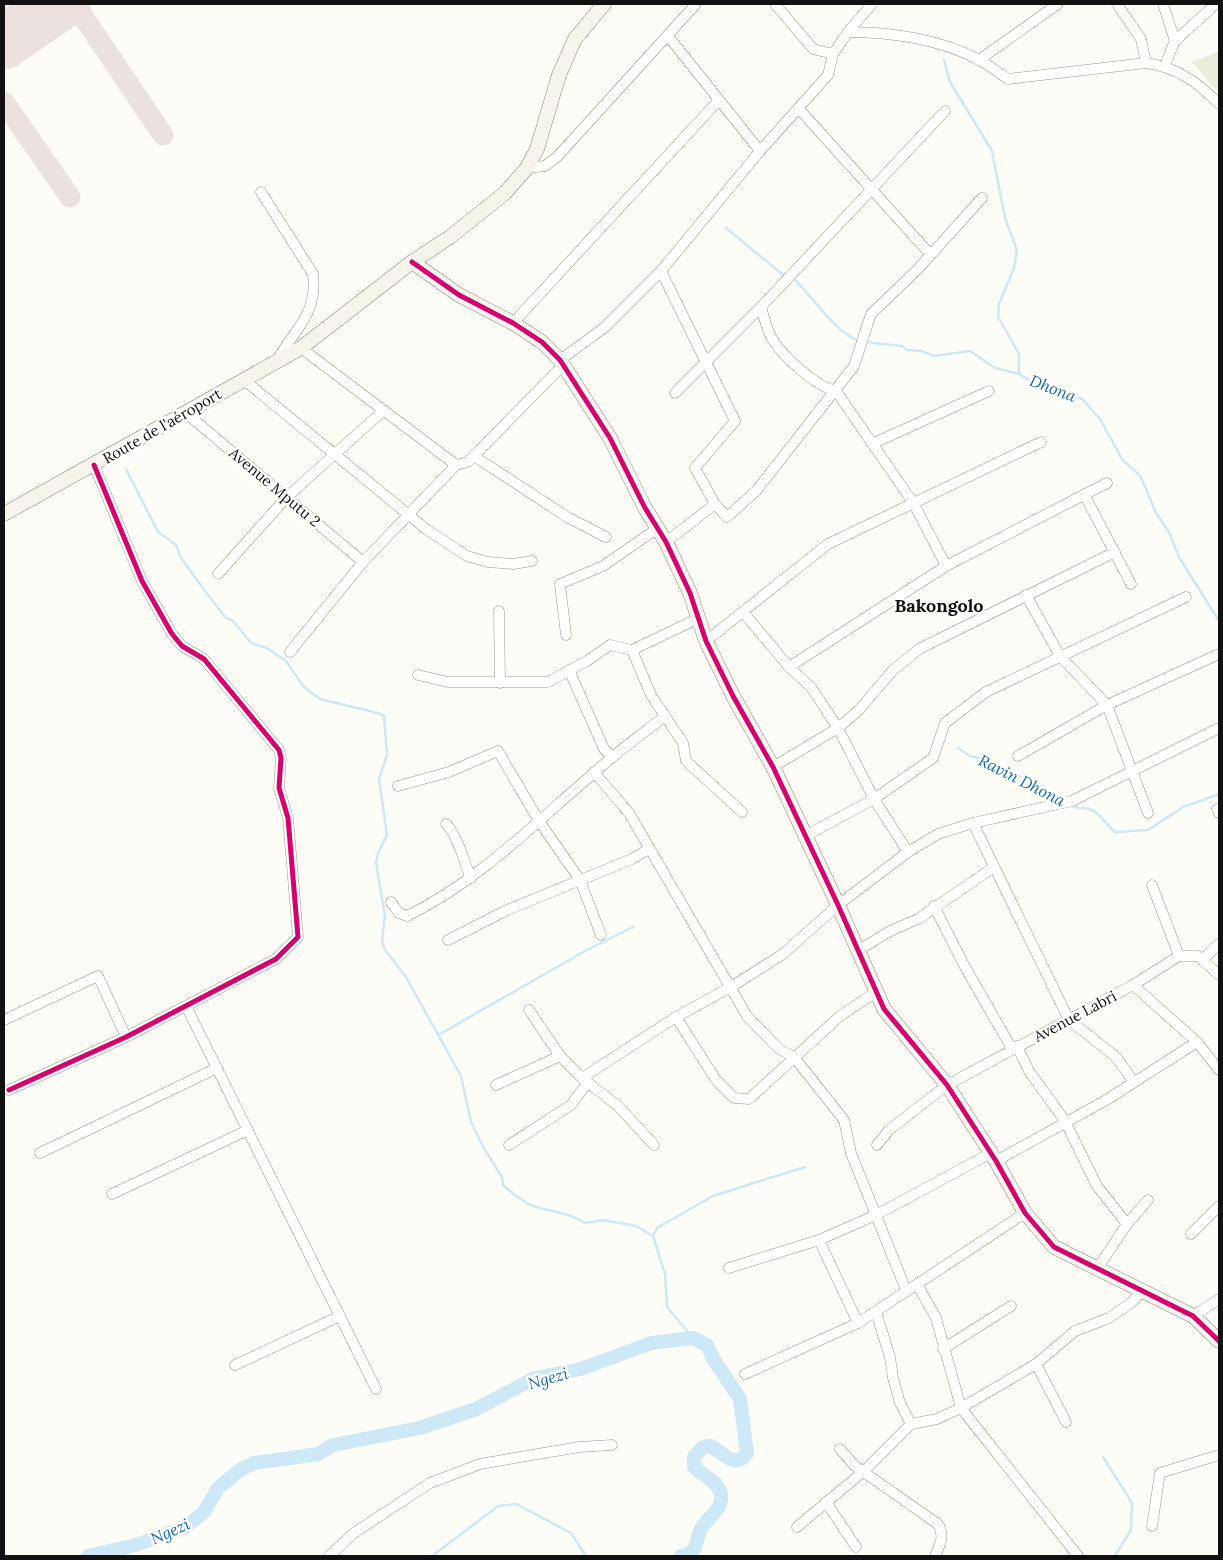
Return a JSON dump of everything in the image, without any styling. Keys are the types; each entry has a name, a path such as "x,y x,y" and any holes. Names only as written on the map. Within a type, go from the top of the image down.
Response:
{"street":[{"name":"Route de l'aéroport","path":"4,514 301,348 412,262 450,237 505,193 527,168 537,149 559,76 575,39 604,4"},
{"path":"527,168 545,166 557,157 696,4"},
{"path":"775,4 813,49 833,54"},
{"path":"290,652 363,562 407,513 456,465 468,462 561,362 604,328 661,271 760,151 828,75 833,54 848,32 872,4"},
{"path":"979,60 1058,4"},
{"path":"1117,4 1140,39 1146,63"},
{"path":"1163,4 1175,41"},
{"path":"1166,65 1175,41 1216,4"},
{"path":"848,32 870,32 942,44 979,60 1008,79 1146,63 1166,65 1206,90 1219,104"},
{"path":"668,36 718,101 760,151"},
{"path":"513,323 718,101"},
{"path":"799,109 930,254"},
{"path":"675,394 944,112"},
{"path":"261,192 314,274 315,288 311,309 287,342 276,362"},
{"path":"661,271 736,421 695,468 715,504 727,517 756,491 854,366 871,314 918,269 982,198"},
{"path":"412,262 459,295 513,323 542,342 561,362 610,438 645,508 666,542 690,593 697,619 706,640 733,696 773,767 859,950 884,1009 947,1085 1026,1213 1054,1247 1194,1316 1219,1341"},
{"path":"760,307 772,339 784,355 826,389 836,391 874,443 914,504 946,566"},
{"path":"301,348 456,465"},
{"path":"244,380 426,529 467,556 488,562 513,564 532,561"},
{"path":"874,443 989,391"},
{"path":"218,574 287,497 383,411"},
{"name":"Avenue Mputu 2","path":"186,413 363,562"},
{"path":"706,640 828,544 1041,442"},
{"path":"474,456 567,517 606,537"},
{"path":"9,1090 126,1037 276,959 298,937 288,818 279,788 281,758 279,750 204,659 182,646 172,634 142,581 94,465"},
{"path":"789,667 946,566 1107,483"},
{"path":"1084,494 1131,584"},
{"path":"666,542 715,504"},
{"path":"566,635 560,584 603,566 658,528"},
{"path":"773,767 838,728 858,710 892,670 919,649 1115,552"},
{"path":"1026,595 1060,656 1107,705 1148,813"},
{"path":"806,836 874,798 933,758 945,723 986,692 1186,597"},
{"path":"499,611 500,684"},
{"path":"743,612 789,667 812,687 838,728 874,798 908,852"},
{"path":"418,675 448,682 500,684 548,682 610,645 632,650 697,619"},
{"path":"632,650 651,695 683,743 686,761 742,812"},
{"path":"1018,756 1107,705 1219,654"},
{"path":"569,670 604,749 612,757"},
{"path":"392,902 399,913 407,916 436,902 471,878 594,772 664,717"},
{"path":"509,1145 571,1105 585,1080 676,1017 731,987 783,954 838,905 908,852 938,834 973,823 1072,801 1219,728"},
{"path":"398,786 449,772 498,751 539,821 580,880 601,935"},
{"path":"594,772 628,813 747,1016 779,1049 794,1057 844,1120 851,1153 906,1290"},
{"path":"973,823 1069,1020 1116,1056 1134,1082"},
{"path":"446,824 455,834 458,849 471,878"},
{"path":"448,940 507,910 632,859 649,849"},
{"path":"859,950 890,931 918,919 934,906 994,867"},
{"path":"1152,885 1179,956 1198,956 1219,975"},
{"path":"934,906 965,967 1014,1048 1065,1121 1097,1186 1127,1224"},
{"path":"1203,959 1219,944"},
{"name":"Avenue Labri","path":"877,1145 889,1130 947,1085 1133,985 1179,956"},
{"path":"4,1020 98,976 126,1037"},
{"path":"1133,985 1197,1042 1219,1070"},
{"path":"676,1017 716,1080 734,1098 749,1099 840,1016 876,992"},
{"path":"186,1006 376,1389"},
{"path":"529,1010 560,1056 585,1080 618,1106 654,1145"},
{"path":"729,1268 819,1240 876,1215 1108,1099 1197,1042"},
{"path":"496,1085 560,1056"},
{"path":"40,1153 217,1068"},
{"path":"112,1194 248,1130"},
{"path":"1097,1269 1127,1224 1148,1200"},
{"path":"1190,1234 1219,1206"},
{"path":"745,1374 876,1312 906,1290 1026,1213"},
{"path":"819,1240 858,1322"},
{"path":"917,1284 936,1318 961,1408 1078,1556"},
{"path":"797,1527 864,1471 911,1424 937,1418 961,1408 1036,1364 1075,1331 1109,1318 1132,1303 1144,1290"},
{"path":"1194,1316 1219,1299"},
{"path":"944,1349 1011,1306"},
{"path":"876,1312 890,1357 900,1404 911,1424"},
{"path":"235,1365 340,1316"},
{"path":"1036,1364 1066,1422"},
{"path":"329,1556 354,1534 430,1483 480,1464 579,1447 612,1445"},
{"path":"840,1449 856,1466 938,1524 942,1531 942,1537 935,1556"},
{"path":"1152,1526 1160,1473 1219,1455"},
{"path":"826,1502 856,1547"}],"green space":[{"path":"1219,51 1219,91 1212,86 1192,62"}],"waterway":[{"path":"944,60 950,82 992,151 1005,218 1017,250 1014,268 999,304 998,317 1019,354 1019,374"},
{"name":"Dhona","path":"726,228 782,274 788,275"},
{"name":"Dhona","path":"795,280 834,324 852,338 860,341"},
{"name":"Dhona","path":"865,342 902,346 907,350 921,351 934,356 970,351 995,368 1019,374 1043,388 1061,390 1082,399 1100,419 1122,459 1141,477 1156,513 1169,532 1179,557 1219,621"},
{"path":"126,469 158,532 176,545 181,558 205,591 226,618 233,621 251,643 267,648 286,661 304,687 320,699 384,716 387,755 379,779 387,835 378,853 376,863 385,916 382,940 385,950 406,977 461,1076 471,1122 483,1147 502,1177 503,1185 520,1199 535,1207 569,1215 585,1223 603,1220 636,1226 653,1236 665,1274 667,1307 693,1338"},
{"name":"Ravin Dhona","path":"958,748 970,756 979,758 1040,786 1061,799"},
{"name":"Ravin Dhona","path":"1070,805 1093,811 1115,832 1148,830 1183,807 1219,794"},
{"path":"440,1034 585,951 633,927"},
{"path":"653,1236 657,1228 713,1196 805,1167"},
{"name":"Ngezi","path":"88,1556 136,1545 185,1527 204,1512 218,1488 240,1470 254,1463 318,1454 333,1445 420,1428 476,1409 535,1378 581,1369 651,1343 693,1338 707,1345 714,1360 740,1399 747,1453 742,1458 733,1460 710,1446 703,1447 694,1457 694,1467 718,1487 721,1502 700,1530 694,1549 688,1554 681,1556"},
{"path":"1103,1457 1132,1503 1131,1530 1115,1556"},
{"path":"432,1556 498,1506 516,1504 571,1533 586,1556"}],"taxiway":[{"path":"79,4 82,15 163,135"},
{"path":"56,6 69,7 82,15"},
{"path":"4,102 70,197"}],"runway":[{"path":"4,42 59,4"}],"cycle path":[{"path":"412,262 459,295 513,323 542,342 560,360 610,438 645,508 666,542 690,593 706,641 733,696 773,767 838,905 884,1009 947,1085 996,1161 1025,1213 1054,1247 1193,1316 1219,1341"},
{"path":"9,1090 126,1037 276,959 298,937 288,818 279,788 281,758 279,750 204,659 182,646 172,634 142,581 94,465"}],"district":[{"name":"Bakongolo","path":"939,605"}]}
